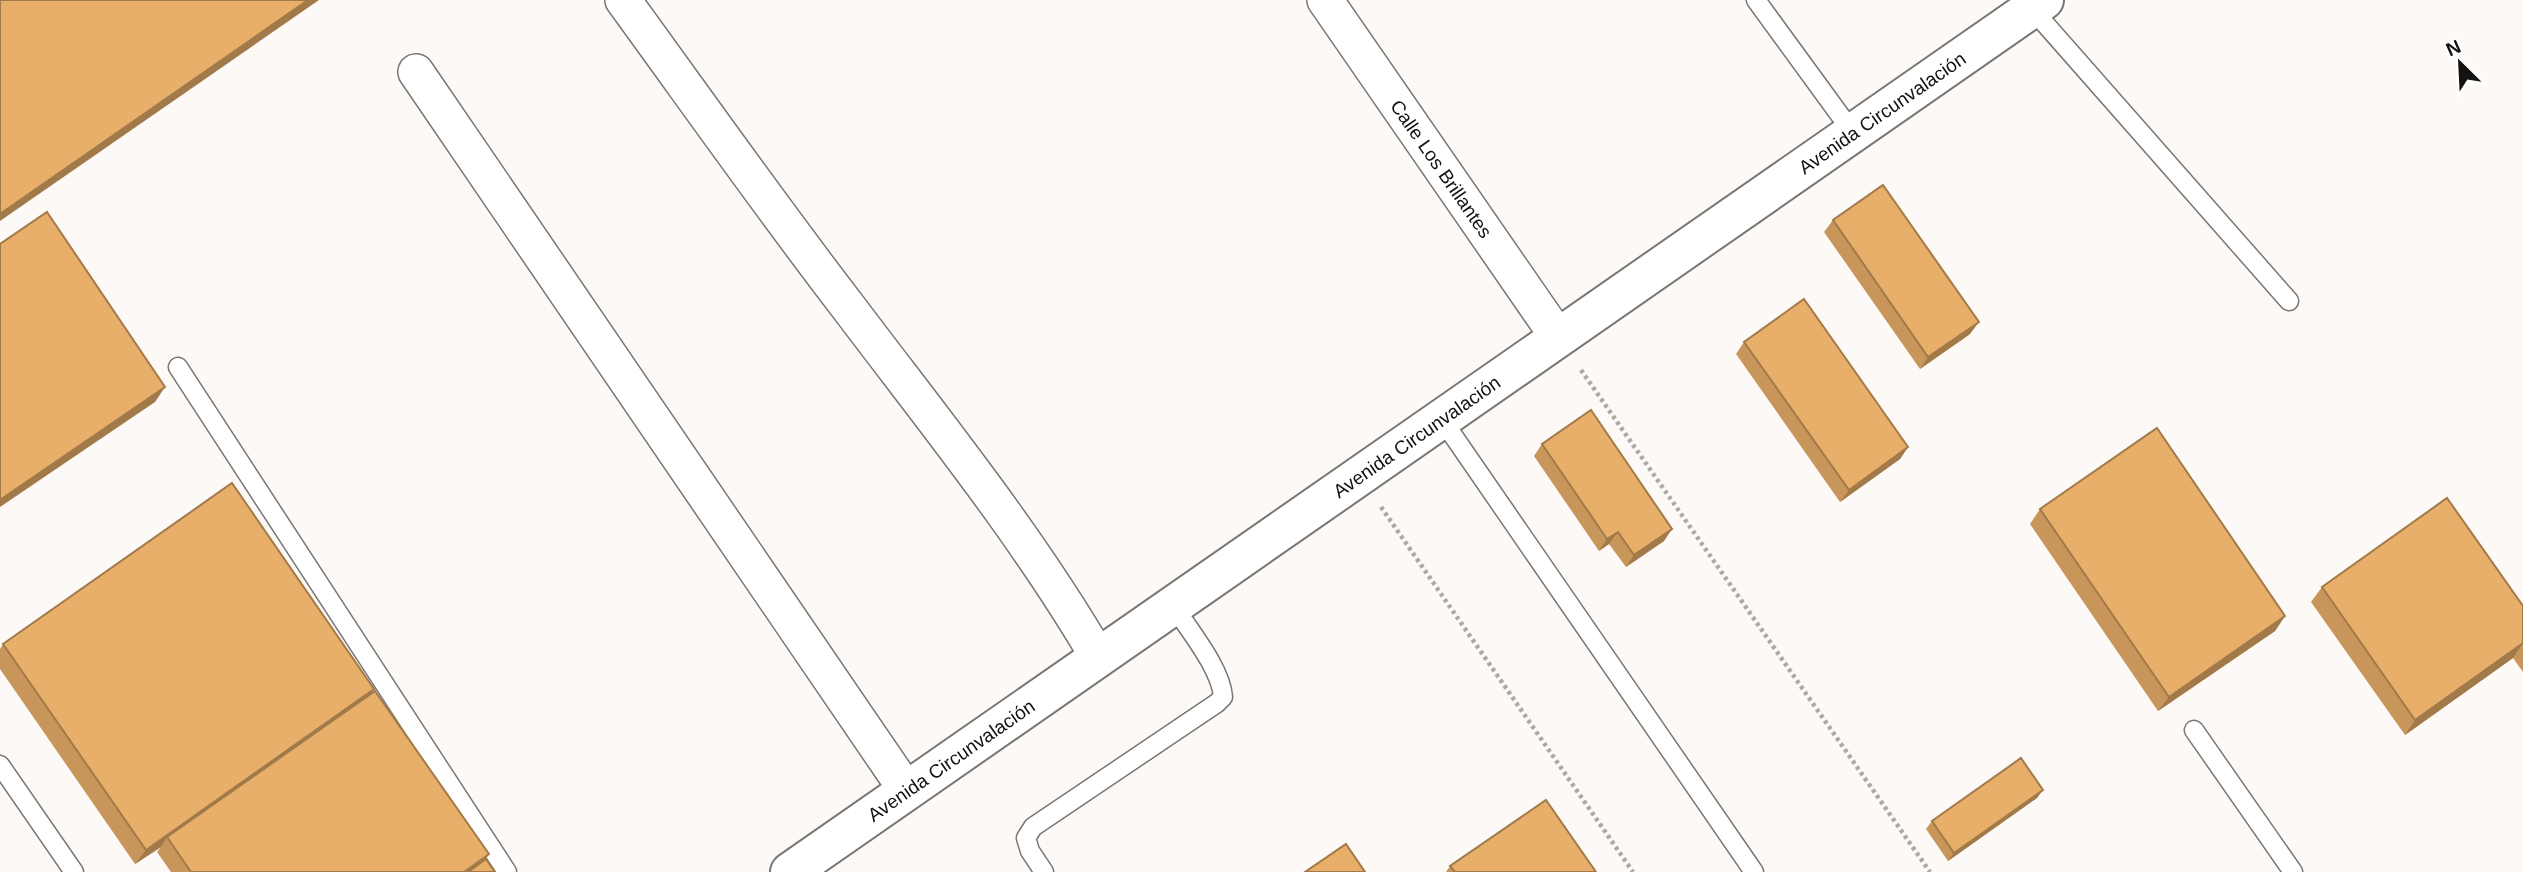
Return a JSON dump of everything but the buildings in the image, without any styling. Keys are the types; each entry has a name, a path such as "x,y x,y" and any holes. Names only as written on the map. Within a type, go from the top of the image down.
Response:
{"street":[{"path":"624,0 781,220 990,494 1075,618 1098,657"},
{"name":"Calle Los Brillantes","path":"1325,0 1558,337"},
{"name":"Avenida Circunvalación","path":"790,872 2038,4"},
{"path":"416,72 907,791"}],"lane":[{"path":"1756,0 1853,133"},
{"path":"2038,4 2289,301"},
{"path":"178,367 507,872"},
{"path":"1441,418 1754,872"},
{"path":"1044,872 1030,851 1026,838 1033,827 1223,697 1222,688 1209,660 1172,605"},
{"path":"2194,730 2293,872"},
{"path":"0,765 74,872"}],"path":[{"path":"1558,337 1930,872"},
{"path":"1359,475 1633,872"}]}
